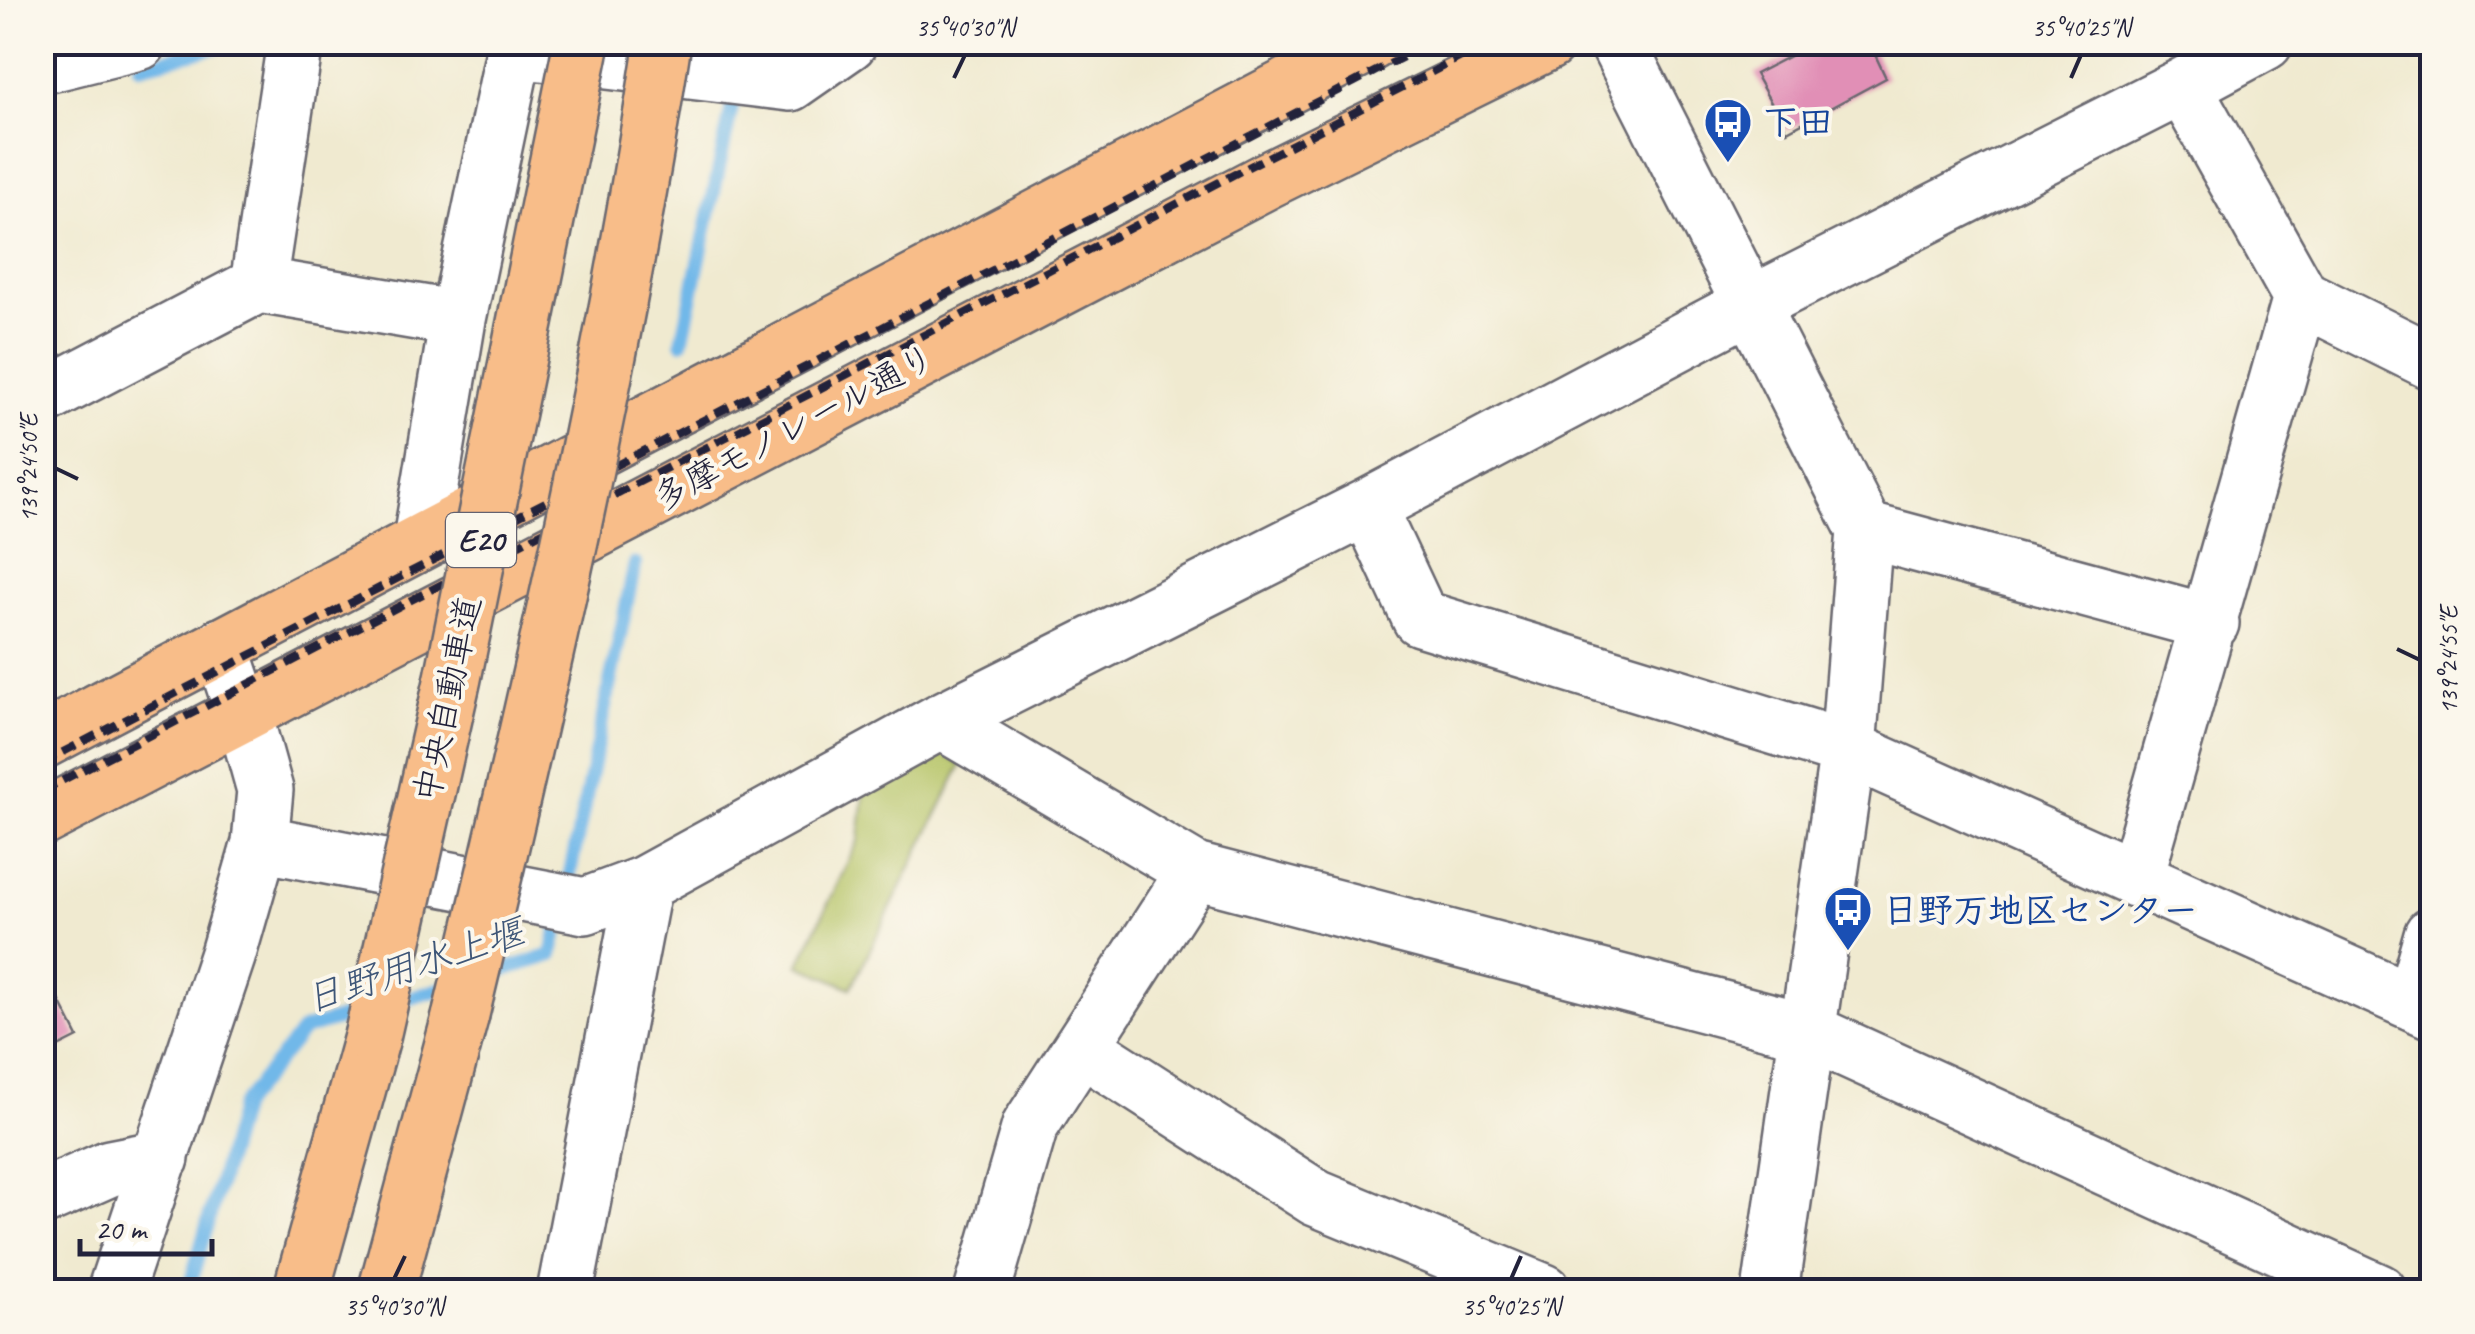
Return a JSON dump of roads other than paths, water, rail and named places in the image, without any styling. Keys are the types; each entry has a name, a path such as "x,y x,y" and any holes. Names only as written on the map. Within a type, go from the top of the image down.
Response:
{"main road":[{"name":"中央自動車道","path":"301,1292 372,1036 453,678 582,42"},
{"name":"E20","path":"386,1292 461,1014 525,748 594,422 662,42"},
{"name":"多摩モノレール通り","path":"42,740 1372,42"},
{"name":"多摩モノレール通り","path":"42,818 1268,180 1548,42"},
{"path":"420,540 412,579 422,600 529,551 608,524"}],"street":[{"path":"42,66 139,42"},
{"path":"420,540 458,319 515,46 790,82 849,42"},
{"path":"1617,42 1865,530 1848,749 1770,1292"},
{"path":"260,844 561,901 644,884 941,720 1368,507 1752,304 2265,42"},
{"path":"258,285 296,50"},
{"path":"2183,86 2301,297 2432,362"},
{"path":"42,398 258,285 458,319"},
{"path":"2135,880 2301,297"},
{"path":"1368,507 1420,618 1848,749 2423,1007 2432,935"},
{"path":"1865,530 2210,623"},
{"path":"115,1292 260,844 265,790 244,711 221,646"},
{"path":"941,720 1195,871 1807,1032 2379,1292"},
{"path":"982,1292 1030,1126 1195,871"},
{"path":"565,1292 644,884"},
{"path":"1081,1047 1316,1198 1544,1292"},
{"path":"42,1198 110,1168 161,1158"}],"waterway":[{"path":"140,66 235,42"},
{"name":"日野用水上堰","path":"741,67 746,42"},
{"name":"日野用水上堰","path":"682,342 736,88"},
{"name":"日野用水上堰","path":"566,892 635,564"},
{"name":"日野用水上堰","path":"484,976 552,955 561,914"},
{"name":"日野用水上堰","path":"393,1003 454,985"},
{"name":"日野用水上堰","path":"188,1292 241,1106 303,1030 363,1012"}],"railway":[{"path":"42,763 1432,42"},
{"path":"42,791 1490,42"}],"place":[{"name":"下田","path":"1728,164"},
{"name":"日野万地区センター","path":"1848,952"}]}
